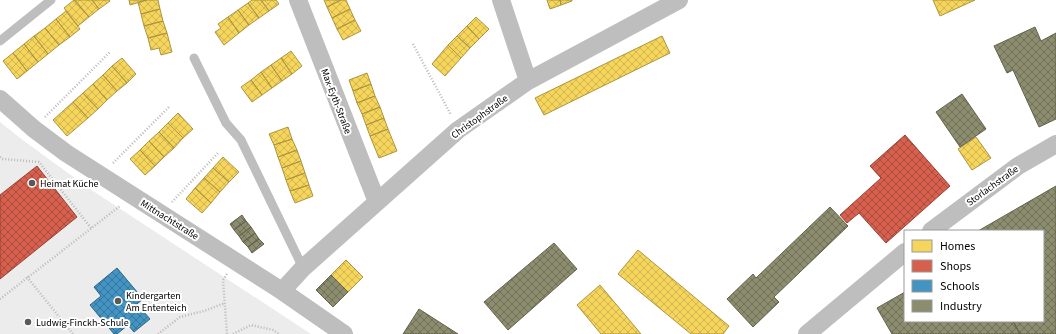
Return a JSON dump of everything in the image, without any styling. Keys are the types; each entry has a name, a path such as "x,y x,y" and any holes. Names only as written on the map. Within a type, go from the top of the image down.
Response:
{"street":[{"name":"Max-Eyth-Straße","path":"298,0 376,202"},
{"path":"500,0 528,81"},
{"name":"Christophstraße","path":"282,291 303,268 458,130 528,81 679,0"},
{"name":"Mittnachtstraße","path":"0,99 34,129 66,153 282,291 344,334"},
{"name":"Storlachstraße","path":"932,230 1018,166 1056,144"},
{"path":"807,334 904,253"}],"lane":[{"path":"0,41 51,0"},
{"path":"194,58 226,123 241,140 303,268"}],"path":[{"path":"413,44 458,130"},
{"path":"34,129 110,52"},
{"path":"101,176 169,107"},
{"path":"161,213 218,153"},
{"path":"0,157 2,159 39,162 91,228"},
{"path":"0,298 132,196"},
{"path":"227,334 223,280 235,262"},
{"path":"27,277 72,334"},
{"path":"158,334 180,317 204,311 225,303"},
{"path":"233,334 251,325 273,330 279,334"}],"shaded area":[{"path":"0,122 90,189 311,334 0,334"}],"building: Homes":[{"path":"74,0 89,17 78,26 64,8"},
{"path":"75,0 92,0 99,9 89,17"},
{"path":"92,0 109,0 110,1 99,9"},
{"path":"129,0 147,0 130,5"},
{"path":"158,0 160,9 141,14 138,2"},
{"path":"252,0 261,0 269,11 259,18 248,3"},
{"path":"261,0 276,0 279,4 269,11"},
{"path":"324,0 341,0 327,7"},
{"path":"341,0 346,0 350,9 332,18 327,7"},
{"path":"547,0 560,0 561,5 550,9"},
{"path":"560,0 572,0 572,1 561,5"},
{"path":"933,0 975,0 940,16"},
{"path":"248,3 259,18 249,25 238,10"},
{"path":"160,9 163,21 144,26 141,14"},
{"path":"350,9 355,20 337,29 332,18"},
{"path":"238,10 249,25 239,33 228,17"},
{"path":"66,11 80,29 70,37 56,19"},
{"path":"228,17 239,33 224,45 215,32 221,28 218,24"},
{"path":"476,17 489,29 479,39 467,26"},
{"path":"56,19 70,37 59,45 45,28"},
{"path":"355,20 361,31 343,40 337,29"},
{"path":"163,21 167,33 148,38 144,26"},
{"path":"467,26 479,39 470,48 457,36"},
{"path":"45,28 59,45 48,54 34,36"},
{"path":"167,33 172,52 161,55 159,48 151,50 148,38"},
{"path":"34,36 48,54 38,62 24,44"},
{"path":"457,36 470,48 461,58 448,45"},
{"path":"662,36 670,53 544,115 535,98"},
{"path":"24,44 38,62 27,71 13,53"},
{"path":"448,45 461,58 445,76 432,64"},
{"path":"291,51 302,66 292,74 281,58"},
{"path":"13,53 27,71 17,79 3,61"},
{"path":"122,58 136,74 127,83 112,66"},
{"path":"281,58 292,74 282,81 271,65"},
{"path":"271,65 282,81 272,88 261,72"},
{"path":"112,66 127,83 117,91 103,75"},
{"path":"261,72 272,88 262,95 251,80"},
{"path":"367,73 371,84 353,91 349,80"},
{"path":"103,75 117,91 107,100 93,84"},
{"path":"251,80 262,95 252,102 241,87"},
{"path":"93,84 107,100 98,109 83,93"},
{"path":"371,84 375,96 357,103 353,91"},
{"path":"83,93 98,109 88,118 73,102"},
{"path":"375,96 380,107 362,114 357,103"},
{"path":"73,102 88,118 67,136 53,120"},
{"path":"380,107 384,118 366,125 362,114"},
{"path":"178,113 193,129 183,138 168,123"},
{"path":"384,118 388,129 370,136 366,125"},
{"path":"168,123 183,138 174,148 159,132"},
{"path":"288,127 292,139 274,145 269,134"},
{"path":"388,129 397,151 379,158 370,136"},
{"path":"159,132 174,148 164,157 149,141"},
{"path":"976,137 991,158 972,170 958,149"},
{"path":"292,139 297,150 278,157 274,145"},
{"path":"149,141 164,157 155,166 140,150"},
{"path":"140,150 155,166 145,175 130,159"},
{"path":"297,150 301,161 282,168 278,157"},
{"path":"223,157 239,172 229,182 213,168"},
{"path":"301,161 305,173 286,180 282,168"},
{"path":"213,168 229,182 220,192 204,178"},
{"path":"305,173 309,185 290,191 286,180"},
{"path":"204,178 220,192 211,203 195,188"},
{"path":"309,185 313,196 295,203 290,191"},
{"path":"195,188 211,203 202,213 186,199"},
{"path":"638,250 729,326 723,334 691,334 618,274"},
{"path":"346,260 363,277 348,292 331,275"},
{"path":"600,285 641,334 601,334 577,305"}],"building: Shops":[{"path":"905,135 950,186 886,243 859,213 847,223 840,215 881,178 870,166"},
{"path":"37,166 77,217 0,279 0,195"}],"building: Schools":[{"name":"Kindergarten Am Ententeich","path":"117,268 143,299 137,304 150,319 134,332 128,325 117,334 114,334 90,305 101,296 94,287"}],"building: Industry":[{"path":"1035,27 1041,41 1056,33 1056,119 1039,127 1013,70 1007,73 994,46"},
{"path":"962,94 986,129 960,147 936,112"},
{"path":"1056,186 1056,334 1020,334 1014,322 1044,322 1044,230 980,230"},
{"path":"830,207 848,226 774,297 779,302 753,327 727,299 753,274 756,278"},
{"path":"242,215 246,221 234,230 230,224"},
{"path":"246,221 251,227 239,236 234,230"},
{"path":"251,227 255,233 243,242 239,236"},
{"path":"255,233 259,239 248,247 243,242"},
{"path":"259,239 264,244 252,253 248,247"},
{"path":"554,243 577,269 508,330 484,302"},
{"path":"331,275 348,292 333,307 316,290"},
{"path":"904,293 904,322 1014,322 1020,334 892,334 877,308"},
{"path":"419,309 458,334 403,334"}],"place":[{"name":"Heimat Küche","path":"32,183"},
{"name":"Kindergarten Am Ententeich","path":"118,301"},
{"name":"Ludwig-Finckh-Schule","path":"28,322"}]}
